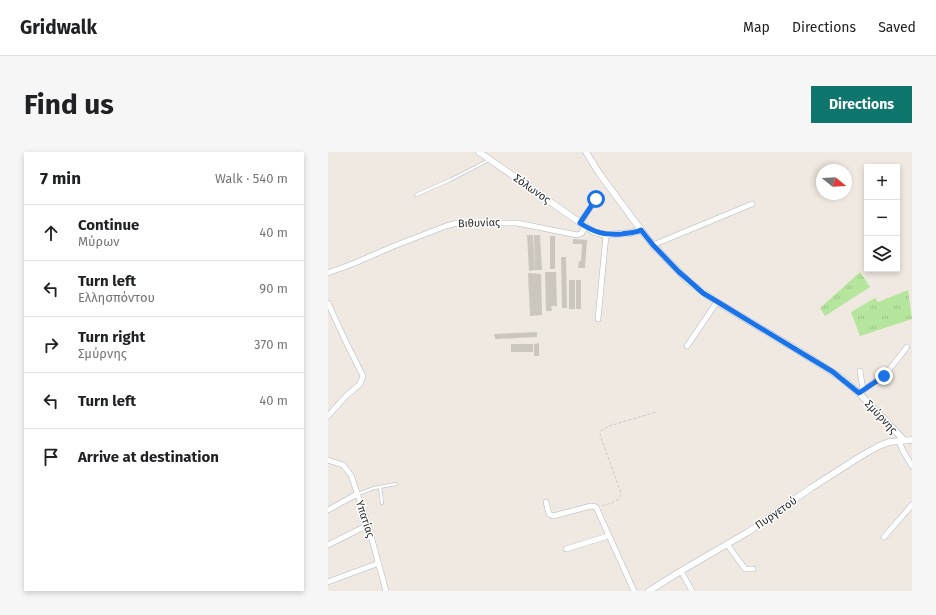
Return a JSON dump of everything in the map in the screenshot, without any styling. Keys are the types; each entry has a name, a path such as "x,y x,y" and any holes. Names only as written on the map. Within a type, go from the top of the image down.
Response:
{"street":[{"name":"Σόλωνος","path":"479,152 594,232 606,235"},
{"name":"Σμύρνης","path":"586,152 604,180 641,230 653,245 689,282 717,302 822,365 861,391 901,441"},
{"path":"582,224 596,199"},
{"path":"653,245 752,204"},
{"name":"Βιθυνίας","path":"328,273 356,263 394,246 457,223 517,223 577,235 582,233 582,224"},
{"path":"598,319 606,235 630,233 641,230"},
{"path":"687,346 717,302"},
{"path":"328,303 344,340 364,376 361,384 345,397 328,416"},
{"path":"861,391 886,374 906,347"},
{"path":"860,371 861,391"},
{"name":"Πυργετού","path":"649,591 766,521 811,488 861,456 879,446 912,440"},
{"path":"901,441 903,451 912,466"},
{"name":"Υπατίας","path":"328,460 347,469 352,478 368,525 386,591"},
{"path":"328,510 357,494"},
{"path":"546,502 548,514 551,516 561,515 592,506 596,506 598,508 608,536 634,591"},
{"path":"884,537 912,505"},
{"path":"328,545 368,525"},
{"path":"566,549 608,536"},
{"path":"727,544 745,569 753,569"},
{"path":"328,582 379,563"},
{"path":"681,571 692,591"}],"lane":[{"path":"416,195 450,180 490,159"},
{"path":"357,494 396,484"},
{"path":"380,487 382,503"}],"path":[{"path":"598,508 618,500 621,493 600,435 601,431 609,426 656,412"}],"green space":[{"path":"860,272 870,287 825,316 820,308"},
{"path":"908,290 912,319 860,336 851,312 875,298 878,302"}],"building":[{"path":"527,235 533,235 535,270 529,271"},
{"path":"534,235 540,235 542,270 535,270"},
{"path":"550,236 555,236 555,269 550,269"},
{"path":"573,239 587,240 585,268 578,268 579,261 581,261 582,244 573,244"},
{"path":"561,257 566,257 567,308 562,308"},
{"path":"545,272 556,272 557,306 551,306 552,311 546,311"},
{"path":"528,273 541,274 542,315 530,316"},
{"path":"569,280 575,280 575,309 569,309"},
{"path":"576,280 581,280 581,309 576,309"},
{"path":"537,332 537,337 495,339 494,334"},
{"path":"539,343 539,356 534,356 534,344"},
{"path":"511,344 533,344 533,352 511,352"}],"route":[{"path":"596,199 580,223 590,230 606,235 638,232 641,230 679,272 703,293 833,372 859,393 884,376"}]}
